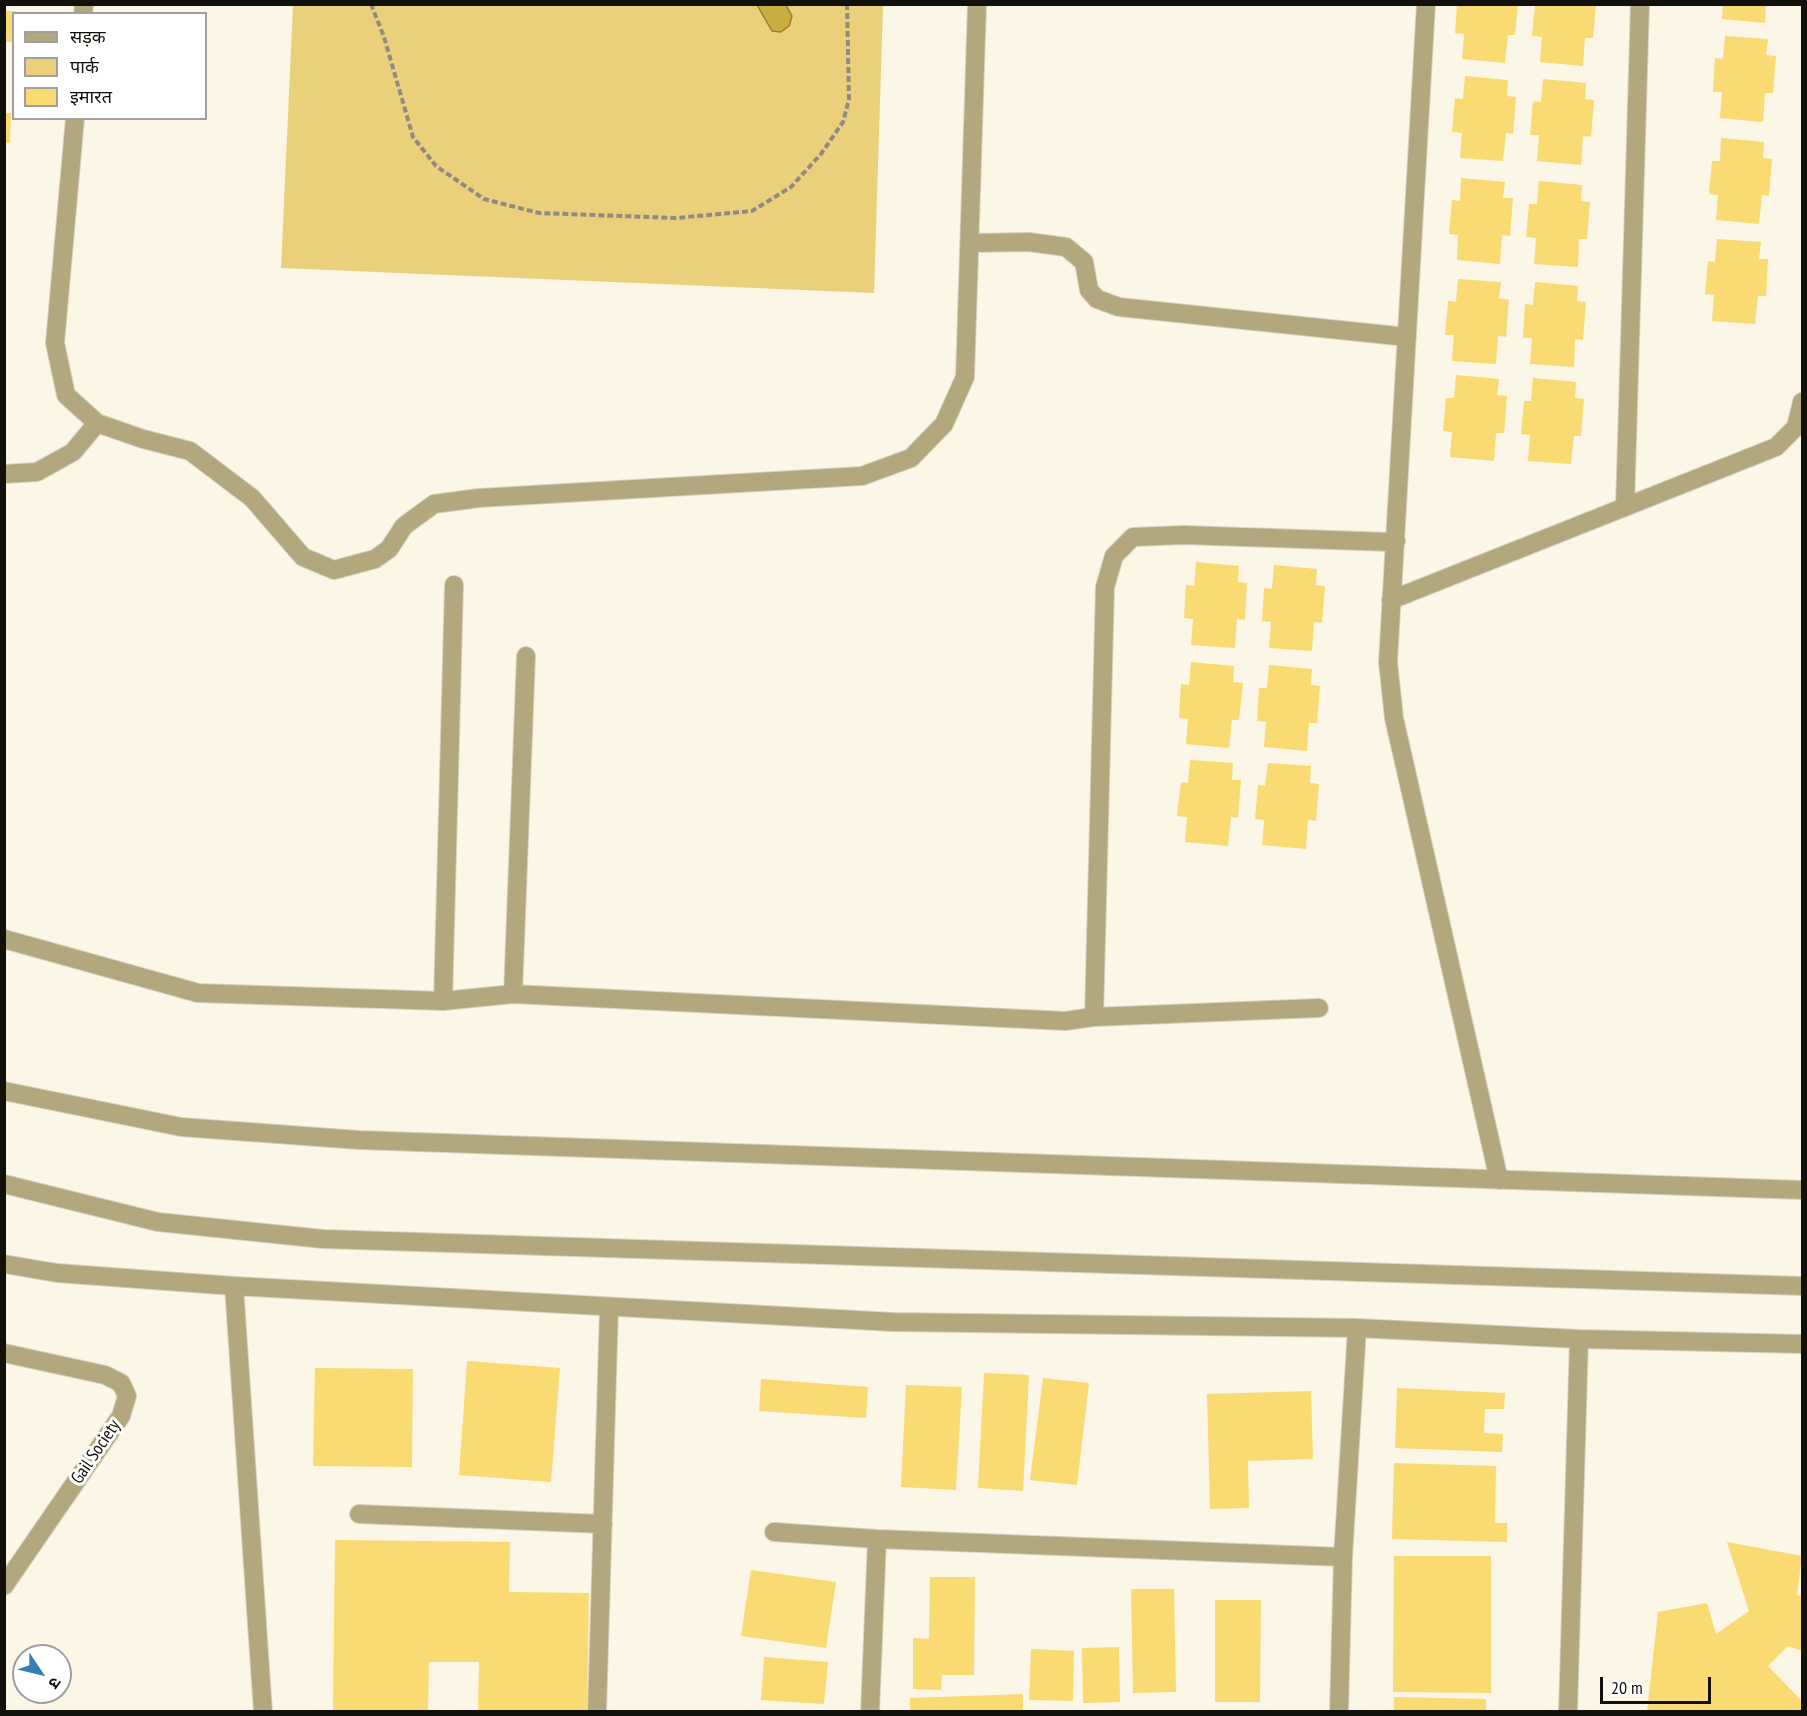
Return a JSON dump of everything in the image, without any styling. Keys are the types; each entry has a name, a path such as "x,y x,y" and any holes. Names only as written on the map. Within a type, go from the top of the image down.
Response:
{"street":[{"path":"75,120 55,343 66,395 97,423 190,452 252,498 303,557 334,570 375,559 389,549 404,526 434,504 479,498 862,476 911,458 944,424 965,377 977,4"},
{"path":"1426,4 1388,662 1394,718 1499,1180"},
{"path":"1625,507 1640,4"},
{"path":"970,243 1029,242 1066,248 1084,262 1089,290 1097,299 1119,307 1407,337"},
{"path":"1391,600 1776,447 1796,427 1803,402"},
{"path":"4,474 37,472 73,452 97,423"},
{"path":"1094,1017 1105,587 1114,556 1132,537 1185,535 1390,542 1396,540"},
{"path":"443,1001 454,585"},
{"path":"513,994 526,656"},
{"path":"4,939 198,993 443,1001 513,994 1065,1021 1094,1017 1319,1008"},
{"path":"4,1091 181,1127 359,1140 1803,1191"},
{"path":"4,1184 158,1222 323,1239 1803,1286"},
{"path":"4,1264 57,1273 234,1286 893,1322 1357,1328 1579,1339 1803,1344"},
{"path":"234,1286 263,1712"},
{"path":"597,1712 609,1308"},
{"path":"1339,1712 1343,1557 1357,1328"},
{"path":"1568,1712 1579,1339"},
{"name":"Gail Society","path":"4,1353 105,1375 120,1383 127,1396 121,1416 4,1586"},
{"path":"359,1514 603,1524"},
{"path":"774,1532 877,1539 1343,1557"},
{"path":"870,1712 877,1539"}],"path":[{"path":"371,4 384,36 413,137 436,166 484,199 539,213 676,218 752,211 791,187 821,154 843,122 849,99 847,4"}],"green space":[{"path":"293,5 883,5 874,293 281,268"}],"shaded area":[{"path":"757,5 786,5 792,16 789,26 781,32 772,31"}],"building":[{"path":"1457,4 1518,4 1515,35 1508,35 1505,63 1462,59 1464,34 1455,33"},
{"path":"1535,4 1596,4 1593,38 1585,38 1583,66 1540,62 1542,37 1532,36"},
{"path":"1723,4 1766,4 1765,23 1722,19"},
{"path":"4,11 16,11 12,12 12,42 4,42"},
{"path":"1725,36 1768,39 1766,55 1776,56 1773,93 1765,93 1763,122 1720,118 1722,92 1713,92 1715,58 1723,59"},
{"path":"1465,76 1508,80 1507,96 1516,97 1513,134 1506,133 1503,161 1460,158 1462,133 1452,132 1455,98 1463,99"},
{"path":"1543,79 1586,83 1585,99 1594,100 1591,137 1583,136 1581,165 1537,161 1539,135 1530,135 1533,101 1541,102"},
{"path":"4,113 11,113 10,143 4,143"},
{"path":"1721,138 1764,142 1763,158 1772,159 1769,196 1762,195 1759,224 1716,220 1718,195 1709,194 1712,161 1720,161"},
{"path":"1461,178 1505,182 1503,198 1513,198 1510,236 1502,235 1500,264 1457,260 1458,235 1449,234 1452,200 1460,201"},
{"path":"1539,181 1582,185 1581,201 1590,202 1587,239 1579,239 1578,267 1534,264 1536,238 1526,237 1529,204 1537,204"},
{"path":"1717,239 1761,242 1759,259 1768,259 1766,296 1758,296 1755,324 1712,321 1714,295 1705,294 1708,261 1715,262"},
{"path":"1458,279 1501,282 1499,298 1509,300 1506,337 1498,336 1496,364 1452,361 1454,335 1445,335 1448,301 1456,302"},
{"path":"1535,282 1578,286 1577,301 1586,302 1583,340 1575,339 1574,367 1530,364 1532,338 1523,338 1525,304 1533,305"},
{"path":"1456,375 1499,379 1497,395 1507,396 1504,433 1496,433 1494,461 1450,457 1452,432 1443,431 1446,398 1454,398"},
{"path":"1533,378 1576,382 1575,398 1584,399 1581,436 1574,436 1571,464 1528,461 1530,435 1521,434 1524,401 1531,401"},
{"path":"1196,562 1239,566 1238,582 1247,583 1245,620 1237,619 1235,648 1191,645 1193,619 1184,618 1186,585 1194,586"},
{"path":"1274,565 1317,569 1316,585 1325,586 1322,623 1314,622 1312,651 1269,648 1271,622 1262,621 1264,588 1272,589"},
{"path":"1191,662 1234,666 1233,682 1243,683 1239,720 1232,720 1229,748 1186,744 1188,719 1179,718 1181,684 1189,685"},
{"path":"1269,665 1312,669 1311,685 1320,686 1317,723 1309,723 1307,751 1264,747 1266,722 1257,721 1259,688 1267,688"},
{"path":"1190,760 1233,763 1232,780 1241,780 1238,818 1231,817 1228,846 1185,842 1187,817 1177,816 1181,782 1188,783"},
{"path":"1268,763 1311,766 1310,783 1319,784 1316,821 1308,820 1306,849 1262,845 1264,820 1255,819 1258,785 1265,786"},
{"path":"467,1361 560,1368 551,1482 459,1475"},
{"path":"315,1368 413,1369 412,1467 313,1466"},
{"path":"984,1373 1029,1375 1023,1491 978,1488"},
{"path":"1043,1378 1089,1383 1077,1485 1030,1480"},
{"path":"761,1379 868,1387 866,1418 759,1411"},
{"path":"906,1385 962,1387 956,1490 901,1487"},
{"path":"1397,1388 1505,1393 1504,1409 1485,1409 1484,1433 1503,1434 1502,1452 1395,1448"},
{"path":"1311,1391 1313,1459 1248,1461 1249,1508 1210,1509 1207,1394"},
{"path":"1394,1463 1496,1466 1495,1523 1507,1523 1507,1542 1392,1539"},
{"path":"335,1540 510,1542 509,1592 589,1593 587,1712 478,1712 479,1662 429,1662 428,1712 333,1712"},
{"path":"1727,1542 1802,1556 1797,1595 1802,1596 1802,1651 1788,1646 1768,1666 1802,1701 1802,1712 1647,1712 1658,1612 1707,1603 1716,1634 1749,1611"},
{"path":"1394,1556 1491,1556 1491,1693 1393,1692"},
{"path":"751,1570 836,1582 826,1648 741,1636"},
{"path":"930,1577 975,1577 974,1675 942,1675 941,1690 913,1689 913,1638 929,1639"},
{"path":"1131,1589 1174,1589 1176,1692 1133,1693"},
{"path":"1215,1600 1261,1600 1260,1702 1215,1702"},
{"path":"1119,1647 1120,1702 1083,1703 1082,1648"},
{"path":"1031,1649 1074,1651 1073,1701 1029,1700"},
{"path":"764,1657 828,1662 824,1704 761,1700"},
{"path":"1023,1694 1023,1712 910,1712 910,1698"},
{"path":"1394,1697 1486,1699 1486,1712 1394,1712"}]}
